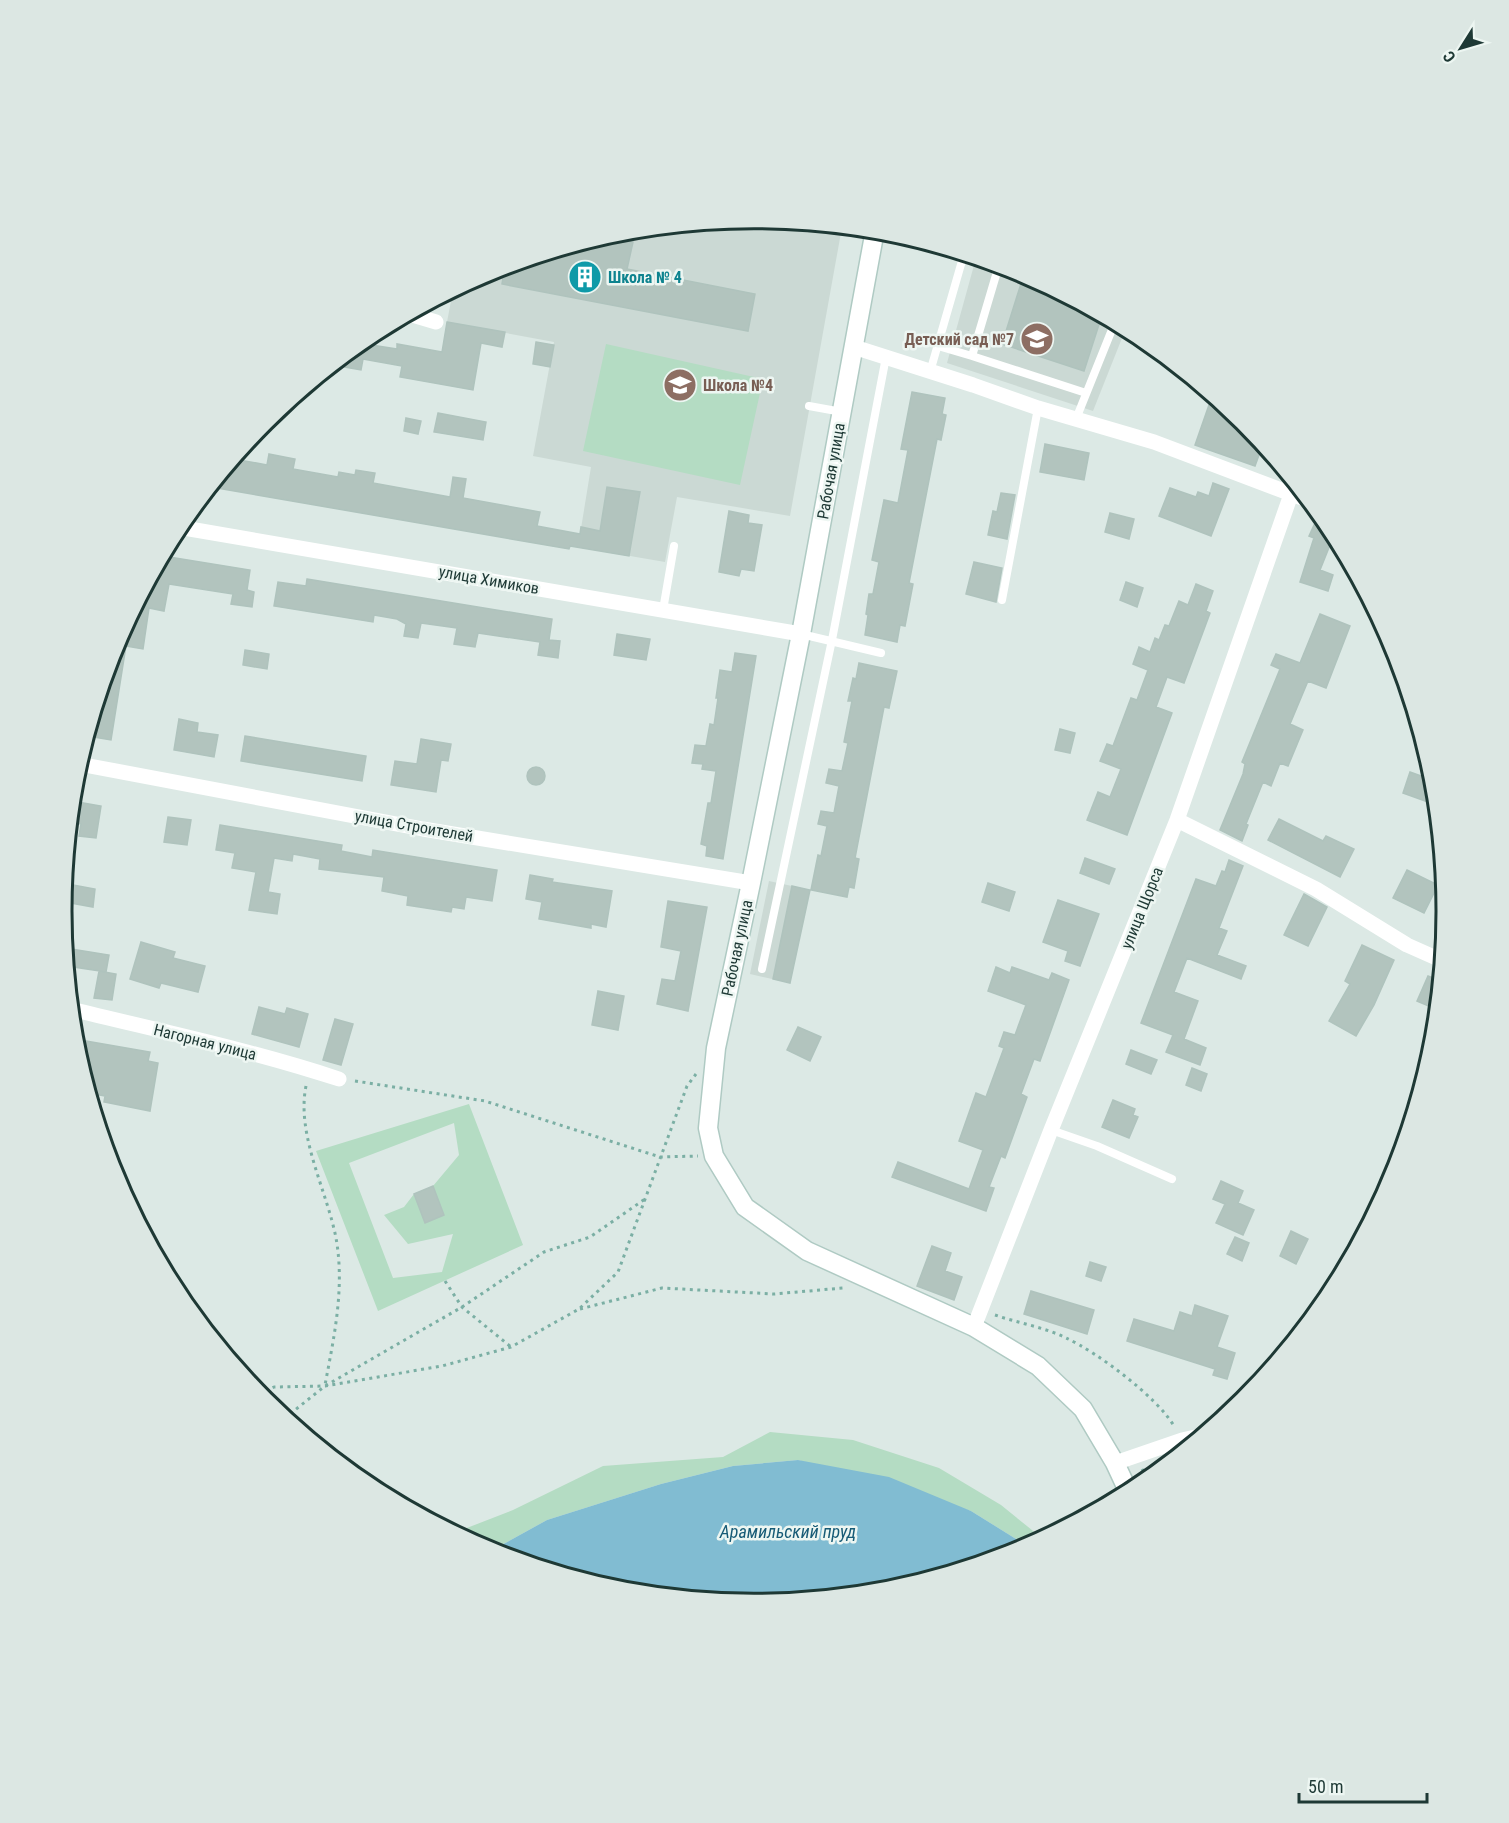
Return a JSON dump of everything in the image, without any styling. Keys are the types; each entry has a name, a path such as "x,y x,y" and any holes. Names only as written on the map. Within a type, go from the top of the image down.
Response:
{"main road":[{"name":"Рабочая улица","path":"873,240 801,634 716,1048 708,1128 714,1156 745,1207 807,1251 974,1327 1038,1366 1083,1409 1125,1485"}],"street":[{"path":"419,317 436,322"},
{"path":"854,347 1038,408 1154,442 1289,488"},
{"name":"улица Щорса","path":"974,1327 1177,820 1292,491"},
{"name":"улица Химиков","path":"189,529 801,634"},
{"name":"улица Строителей","path":"88,766 423,829 751,883"},
{"path":"1177,820 1316,889 1407,945 1436,958"},
{"name":"Нагорная улица","path":"80,1011 310,1069 339,1079"},
{"path":"1115,1463 1188,1439"}],"lane":[{"path":"930,372 962,261"},
{"path":"972,356 996,274"},
{"path":"1076,419 1111,330"},
{"path":"938,346 1086,393"},
{"path":"762,969 832,640 886,357"},
{"path":"809,406 842,412"},
{"path":"1002,600 1038,408"},
{"path":"663,610 674,546"},
{"path":"801,634 881,653"},
{"path":"1051,1130 1097,1146 1172,1179"}],"path":[{"path":"268,1390 274,1388 325,1386 442,1366 511,1347 579,1309 618,1272 687,1086 716,1048"},
{"path":"310,1069 303,1101 312,1156 336,1239 340,1299 325,1386"},
{"path":"339,1079 485,1101 660,1157 714,1156"},
{"path":"291,1413 325,1386 462,1307 544,1252 590,1237 646,1198"},
{"path":"445,1281 462,1307 511,1347"},
{"path":"579,1309 662,1288 774,1294 845,1288"},
{"path":"982,1310 1066,1338 1117,1369 1167,1415 1182,1440"}],"shaded area":[{"name":"Школа №4","path":"710,230 799,230 841,235 790,516 677,497 665,562 578,547 591,467 533,456 554,342 447,322 451,301 493,281 535,265 621,242"},
{"name":"Детский сад №7","path":"974,265 1056,299 1123,337 1093,411 947,363"},
{"path":"769,881 810,890 790,983 750,974"}],"green space":[{"path":"606,344 763,379 740,485 583,451"},
{"path":"469,1104 523,1245 378,1311 316,1151","holes":["454,1123 459,1155 433,1186 414,1194 404,1207 384,1215 408,1244 453,1234 442,1272 393,1278 349,1163"]},
{"path":"770,1432 853,1440 939,1468 1001,1505 1036,1533 1019,1541 971,1511 798,1460 733,1466 661,1484 547,1520 501,1545 464,1529 513,1510 603,1466 723,1457"}],"water":[{"name":"Арамильский пруд","path":"798,1460 889,1477 971,1511 1019,1541 974,1558 888,1581 799,1593 754,1594 710,1593 621,1581 578,1571 501,1545 547,1520 661,1484 733,1466"}],"building":[{"name":"Школа № 4","path":"628,241 633,242 627,269 755,294 748,331 502,284 503,277 535,265"},
{"path":"1021,283 1100,322 1084,371 1002,344"},
{"path":"447,322 505,332 502,347 481,343 473,390 400,377 402,366 363,359 361,370 343,367 373,345 397,349 397,344 442,352"},
{"path":"536,342 554,345 550,367 533,364"},
{"path":"912,392 945,398 942,414 946,415 941,440 937,439 909,583 913,584 905,626 900,625 897,642 865,635 868,615 866,614 869,594 873,594 879,562 872,560 884,500 898,503 908,450 901,449"},
{"path":"1210,403 1260,453 1255,466 1195,445"},
{"path":"438,413 486,422 483,440 434,432"},
{"path":"406,418 421,421 418,434 404,431"},
{"path":"1045,444 1089,453 1084,480 1040,472"},
{"path":"269,454 295,459 293,469 338,477 339,472 355,475 356,470 375,473 373,483 450,497 453,477 466,479 463,498 540,512 537,526 580,534 581,527 600,531 607,487 640,492 629,556 570,546 569,549 219,488 242,460 267,465"},
{"path":"1213,483 1229,489 1211,536 1159,516 1170,488 1196,497 1198,492 1209,496"},
{"path":"1001,493 1015,495 1007,539 988,535 993,511 997,512"},
{"path":"729,511 749,515 748,523 762,525 754,571 741,569 739,576 719,572"},
{"path":"1110,513 1134,519 1129,539 1105,532"},
{"path":"1315,523 1330,545 1320,570 1333,575 1328,591 1300,582 1314,538 1309,536"},
{"path":"171,557 250,570 247,590 254,592 252,607 231,604 233,594 169,584 164,611 149,608 143,649 126,646 111,740 94,737 108,692 124,650 142,610"},
{"path":"974,562 1002,568 996,602 966,594"},
{"path":"307,579 552,619 549,640 560,641 558,658 538,655 540,642 478,633 475,647 454,644 457,628 421,623 418,638 404,636 406,624 397,619 374,615 373,622 274,606 278,582 306,586"},
{"path":"1126,582 1143,588 1137,607 1120,600"},
{"path":"1196,584 1213,591 1206,611 1210,613 1184,683 1167,677 1156,707 1172,713 1127,835 1087,820 1098,792 1110,797 1121,769 1100,761 1107,744 1113,746 1131,698 1137,700 1148,670 1133,664 1139,647 1150,652 1155,638 1159,640 1165,625 1169,626 1179,601 1188,605"},
{"path":"1320,614 1350,626 1326,688 1308,681 1290,724 1303,730 1288,766 1280,763 1271,786 1263,782 1246,824 1248,825 1242,841 1220,830 1243,774 1245,764 1242,762 1280,669 1271,665 1276,654 1300,663"},
{"path":"617,634 650,639 646,660 614,655"},
{"path":"245,650 269,654 267,669 243,665"},
{"path":"735,653 756,656 723,859 706,856 707,846 701,844 716,771 702,769 703,764 692,763 695,745 706,746 710,724 714,725 720,670 732,672"},
{"path":"859,663 897,671 889,708 884,707 855,858 859,859 854,888 849,887 847,897 811,890 827,826 818,824 821,811 834,813 839,786 826,783 829,769 842,771 848,743 844,742 852,701 848,701"},
{"path":"179,719 198,723 197,732 218,735 214,757 174,750"},
{"path":"1060,729 1075,733 1070,753 1055,750"},
{"path":"245,736 366,756 362,781 241,761"},
{"path":"421,739 451,744 448,761 441,760 436,792 391,785 395,761 417,764"},
{"path":"536,767 542,770 545,776 542,782 536,785 530,782 527,776 530,770"},
{"path":"1410,772 1424,777 1428,802 1403,793"},
{"path":"81,803 101,806 96,838 79,836 81,824 78,823"},
{"path":"168,817 191,820 187,845 164,842"},
{"path":"1279,819 1323,841 1326,836 1354,849 1340,877 1268,840"},
{"path":"220,825 342,845 341,851 372,857 373,850 497,870 492,901 466,897 464,909 452,907 451,912 407,905 408,896 382,891 384,877 319,869 320,859 293,854 292,861 274,858 268,892 280,894 277,914 249,910 256,872 232,868 235,853 216,850"},
{"path":"1085,858 1115,869 1109,884 1080,873"},
{"path":"1229,860 1243,866 1219,928 1227,931 1217,955 1246,966 1241,979 1187,958 1174,992 1198,1001 1184,1039 1206,1048 1200,1065 1166,1052 1173,1035 1141,1023 1196,879 1216,886"},
{"path":"1407,870 1436,884 1424,913 1393,898"},
{"path":"530,875 553,879 552,882 612,891 606,927 591,924 591,928 539,919 542,902 526,899"},
{"path":"988,883 1015,892 1009,911 982,902"},
{"path":"73,885 95,889 93,907 72,903"},
{"path":"792,886 810,890 790,983 773,979"},
{"path":"1304,894 1327,907 1308,946 1284,935"},
{"path":"1058,900 1099,914 1080,966 1065,961 1068,951 1043,942"},
{"path":"668,901 707,907 688,1011 657,1004 662,979 675,981 681,951 661,947"},
{"path":"141,942 175,952 173,958 205,966 198,992 161,983 159,988 130,979"},
{"path":"1362,945 1394,960 1374,1005 1356,1036 1329,1021 1350,984 1345,981"},
{"path":"73,949 109,955 106,972 74,967"},
{"path":"996,967 1010,973 1012,967 1049,980 1052,973 1069,980 1040,1061 1034,1059 1021,1094 1027,1097 1005,1158 1001,1156 989,1187 994,1188 986,1211 892,1177 898,1162 969,1189 983,1150 959,1141 976,1093 986,1097 1004,1048 999,1046 1004,1032 1015,1035 1026,1005 988,991"},
{"path":"99,971 116,974 112,1000 94,998"},
{"path":"1428,976 1434,978 1430,1007 1417,1001"},
{"path":"598,991 624,996 618,1030 592,1025"},
{"path":"259,1007 285,1014 287,1008 308,1014 299,1047 252,1034"},
{"path":"335,1019 353,1024 341,1065 323,1060"},
{"path":"798,1027 821,1037 810,1061 787,1050"},
{"path":"86,1041 150,1052 148,1061 158,1063 150,1111 104,1102 105,1096 97,1094"},
{"path":"1131,1050 1157,1060 1151,1074 1126,1064"},
{"path":"1192,1068 1207,1074 1201,1091 1186,1085"},
{"path":"1113,1100 1135,1109 1133,1115 1138,1117 1129,1138 1102,1127"},
{"path":"1221,1181 1243,1191 1238,1203 1254,1210 1243,1235 1216,1223 1225,1204 1213,1199"},
{"path":"433,1186 444,1215 425,1223 414,1194"},
{"path":"1291,1231 1308,1239 1296,1264 1280,1256"},
{"path":"1235,1237 1249,1243 1242,1261 1227,1254"},
{"path":"932,1246 951,1253 945,1271 962,1277 954,1300 917,1286"},
{"path":"1090,1262 1106,1267 1101,1281 1086,1276"},
{"path":"1031,1291 1094,1310 1087,1334 1024,1314"},
{"path":"1195,1305 1228,1316 1217,1347 1235,1353 1227,1379 1213,1375 1215,1369 1127,1341 1134,1319 1174,1331 1180,1312 1192,1316"}],"place":[{"name":"Школа № 4","path":"585,277"},
{"name":"Детский сад №7","path":"1037,339"},
{"name":"Школа №4","path":"680,385"}]}
